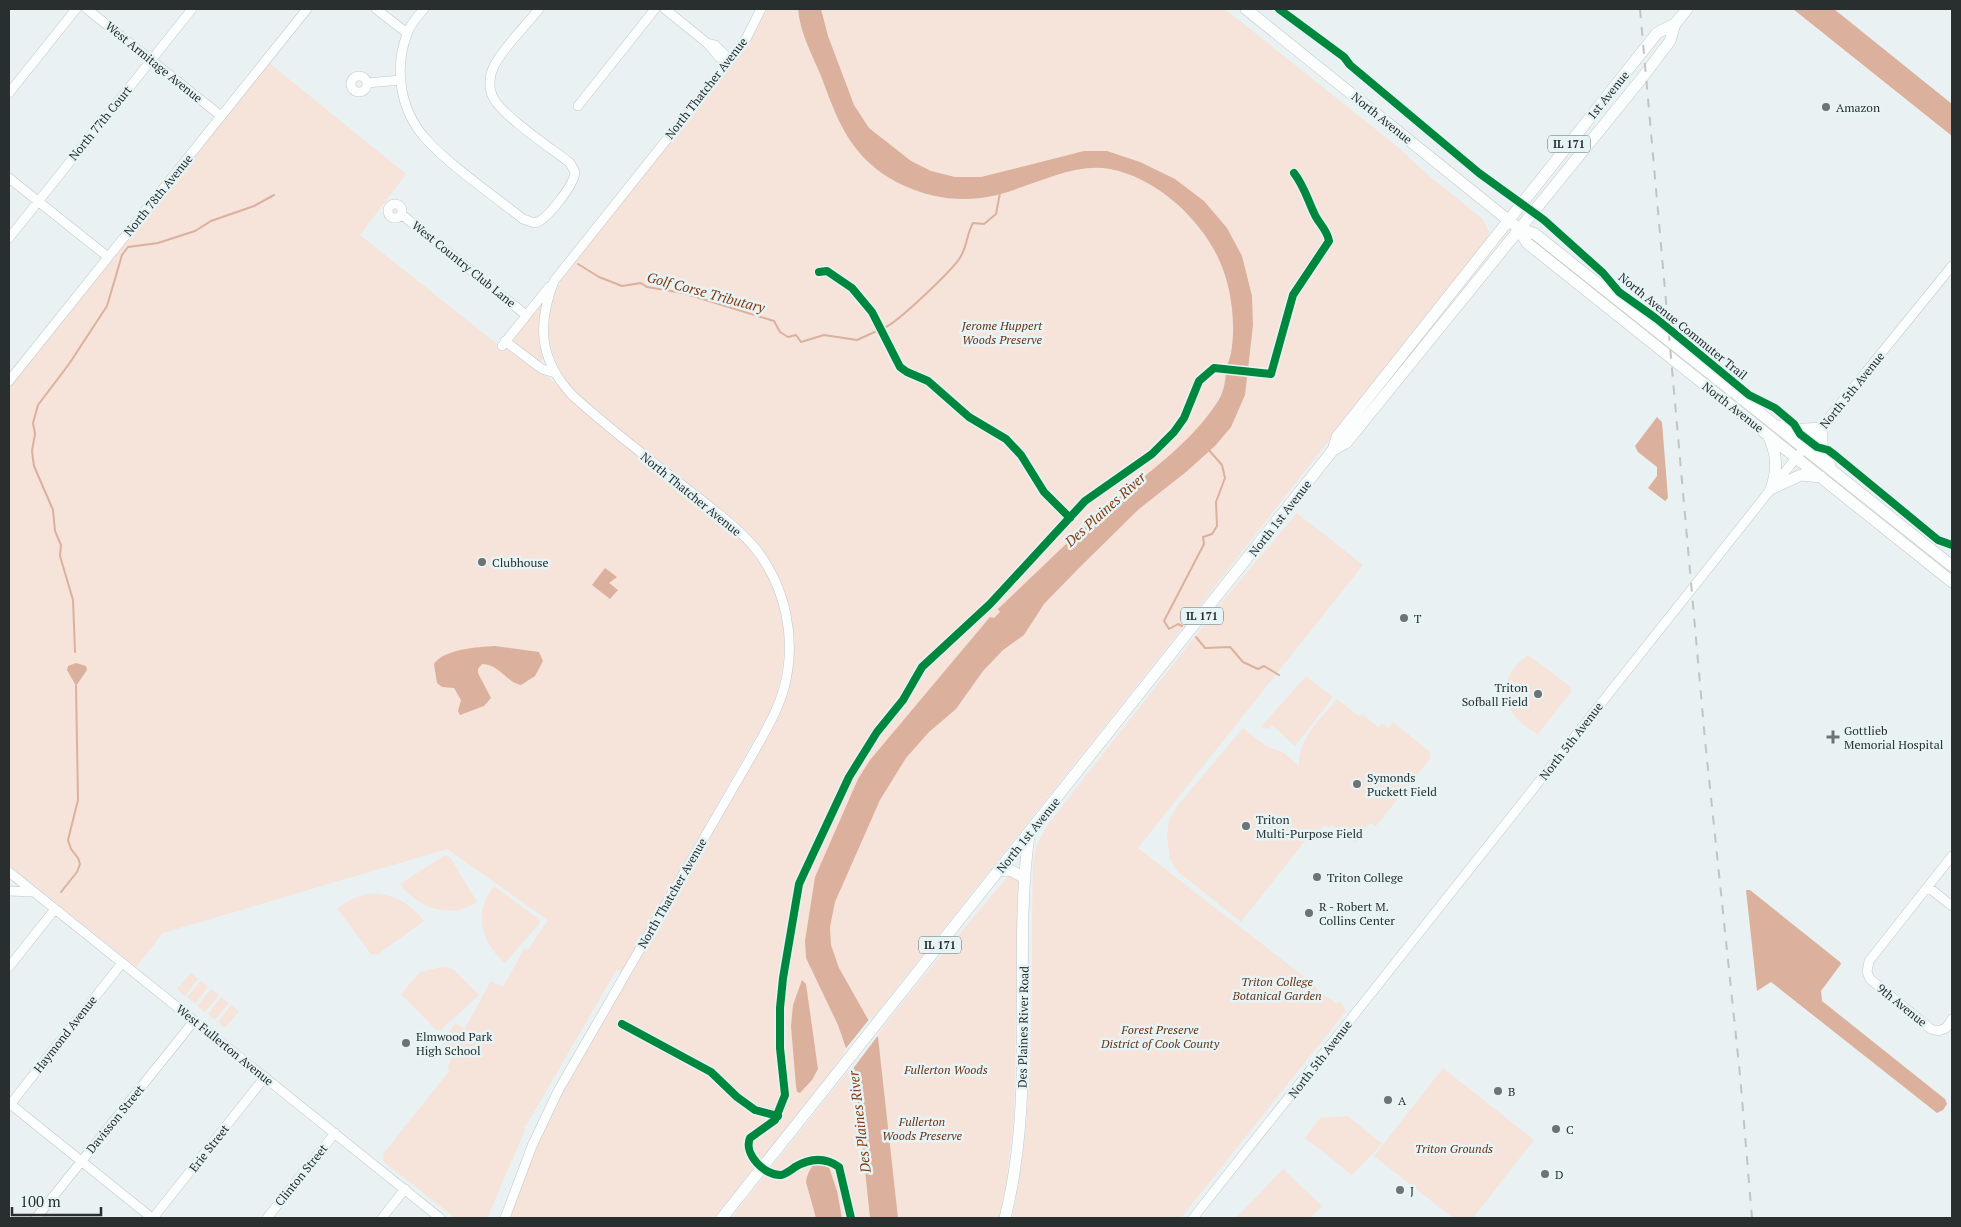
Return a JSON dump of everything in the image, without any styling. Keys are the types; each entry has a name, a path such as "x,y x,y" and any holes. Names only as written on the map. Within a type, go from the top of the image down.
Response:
{"main road":[{"name":"North Avenue","path":"1246,9 1518,228 1535,234 1952,566"},
{"name":"1st Avenue","path":"1518,228 1670,41 1675,24 1687,9"},
{"name":"1st Avenue","path":"1508,220 1658,33 1675,24"},
{"name":"North 1st Avenue","path":"722,1218 1333,450 1337,437 1508,220"},
{"name":"North Avenue","path":"1518,228 1527,243 1952,582"},
{"name":"North 1st Avenue","path":"1333,450 1346,443 1518,228"},
{"path":"1767,418 1790,430 1821,428 1823,454 1826,462 1834,472"},
{"path":"1768,434 1776,459 1776,476 1771,489"},
{"path":"1771,489 1801,475 1822,477"},
{"name":"Des Plaines River Road","path":"1005,1218 1014,1175 1022,1109 1025,878 1029,834"},
{"path":"998,871 1018,872 1025,878"}],"street":[{"path":"9,93 76,9"},
{"name":"West Armitage Avenue","path":"87,9 221,116"},
{"name":"North 77th Court","path":"9,238 192,9"},
{"name":"North 78th Avenue","path":"9,381 307,9"},
{"path":"376,9 407,33"},
{"path":"424,9 407,33 400,80 410,115 426,139 529,222 535,223 544,218 572,183 575,172 570,163 497,104 491,92 490,80 498,59 539,9"},
{"path":"578,106 655,9"},
{"path":"665,9 707,42 715,45 730,60"},
{"name":"North Thatcher Avenue","path":"506,1218 532,1146 558,1091 767,729 780,701 787,672 789,637 784,605 773,577 754,548 728,522 583,405 563,385 555,373 547,353 543,335 545,304 554,281 730,60 747,37 761,9"},
{"path":"367,83 400,80"},
{"path":"9,178 108,257"},
{"name":"West Country Club Lane","path":"401,214 526,314"},
{"name":"North 5th Avenue","path":"1193,1218 1771,489 1952,266"},
{"path":"554,281 503,343 542,369 555,373"},
{"name":"9th Avenue","path":"1952,856 1868,961 1867,972 1870,979 1931,1029 1938,1031 1946,1028 1952,1019"},
{"name":"West Fullerton Avenue","path":"9,873 440,1218"},
{"path":"1928,886 1952,906"},
{"path":"9,891 33,892"},
{"path":"9,967 55,909"},
{"name":"Haymond Avenue","path":"9,1104 122,963"},
{"name":"Davisson Street","path":"36,1218 194,1020"},
{"name":"Erie Street","path":"153,1218 265,1077"},
{"path":"9,1104 153,1218"},
{"name":"Clinton Street","path":"266,1218 335,1133"},
{"path":"382,1218 405,1189"}],"green space":[{"name":"Jerome Huppert Woods Preserve","path":"765,9 1225,9 1399,148 1428,175 1483,219 1489,232 1487,238 1187,622 714,1218 510,1218 532,1156 568,1079 775,721 792,636 766,558 568,385 554,357 548,331 551,304 564,275"},
{"path":"268,62 406,174 360,235 497,344 513,352 542,372 608,430 730,528 748,547 762,568 773,589 780,611 784,634 783,658 780,683 772,708 622,972 617,969 526,1126 523,1125 525,1130 488,1216 483,1218 455,1218 384,1162 383,1154 450,1070 447,1068 454,1054 441,1046 455,1023 465,1028 491,981 503,987 524,949 528,950 548,920 447,849 163,933 136,967 9,865 9,387"},
{"path":"543,299 539,329 544,358 540,362 515,343 513,338"},
{"name":"Forest Preserve District of Cook County","path":"1297,513 1363,565 1138,848 1315,985 1318,991 1336,1003 1341,1002 1346,1011 1181,1218 1012,1218 1020,1175 1029,1086 1033,862 1037,844 1049,823 1222,602"},
{"name":"Triton Sofball Field","path":"1528,655 1570,686 1571,692 1538,734 1516,718 1506,697 1509,675"},
{"path":"1306,676 1333,697 1295,746 1272,725 1268,729 1261,727"},
{"name":"Triton Multi-Purpose Field","path":"1337,699 1359,716 1362,714 1378,727 1382,723 1389,729 1393,722 1430,752 1430,759 1376,826 1370,823 1355,843 1332,825 1330,828 1325,825 1317,834 1312,832 1241,922 1177,871 1170,858 1167,837 1169,820 1178,805 1243,728 1266,746 1284,753 1299,766 1302,747 1306,738"},
{"path":"445,855 450,857 477,902 457,910 446,911 436,909 416,899 400,884"},
{"name":"Fullerton Woods Preserve","path":"1009,875 1017,878 1018,882 1014,1117 1006,1183 999,1218 731,1218 919,982"},
{"path":"494,886 539,919 540,923 505,963 490,946 485,937 483,927 483,906"},
{"path":"366,894 384,895 399,900 412,908 424,921 377,955 371,954 337,908 352,899"},
{"path":"443,967 453,969 479,995 441,1030 436,1030 401,994 420,972"},
{"path":"191,973 198,979 185,996 177,989"},
{"path":"201,981 208,987 195,1004 187,997"},
{"path":"211,989 219,995 205,1012 197,1006"},
{"path":"221,997 229,1003 215,1020 208,1014"},
{"path":"231,1005 239,1011 225,1028 218,1022"},
{"name":"Triton Grounds","path":"1443,1068 1534,1140 1473,1218 1453,1218 1374,1156"},
{"path":"1348,1116 1382,1144 1352,1175 1305,1138 1320,1118"},
{"path":"1283,1169 1322,1206 1310,1218 1236,1218"}],"water":[{"name":"Des Plaines River","path":"798,9 821,9 828,36 854,105 869,128 911,161 931,171 955,177 981,177 1084,151 1107,151 1140,162 1175,179 1204,201 1227,228 1242,256 1252,296 1253,325 1245,395 1231,427 1215,446 1186,472 1139,509 1079,568 1044,604 1024,635 1003,650 983,671 956,709 929,732 906,758 880,800 835,902 830,927 831,945 839,968 878,1037 898,1218 870,1218 855,1074 838,1025 806,958 805,941 815,877 858,779 870,760 990,617 994,618 1000,612 998,609 1079,532 1181,445 1207,417 1218,401 1223,389 1231,353 1233,327 1231,299 1219,259 1194,221 1156,188 1126,173 1110,169 1078,169 997,195 963,199 945,198 910,188 894,181 879,171 854,146 839,121 804,35"},
{"path":"1793,9 1834,9 1952,104 1952,136"},
{"path":"1657,417 1662,422 1668,498 1665,501 1648,488 1657,476 1657,467 1638,452 1635,446"},
{"path":"605,568 617,577 609,583 618,590 610,599 592,585"},
{"path":"495,646 539,652 543,661 535,676 521,685 493,667 482,664 478,669 478,673 491,698 484,706 460,715 458,711 461,700 454,688 442,687 437,683 434,664 445,655 453,652 470,648"},
{"path":"76,663 86,666 87,670 76,686 67,670 68,666"},
{"path":"1746,890 1750,890 1840,962 1841,964 1821,991 1822,1001 1945,1099 1947,1104 1943,1110 1937,1113 1771,982 1757,991"},
{"path":"802,980 806,984 818,1069 812,1080 800,1093 797,1092 796,1086 791,1026 793,1005"},
{"path":"818,1162 828,1164 837,1191 842,1218 816,1218 806,1182 813,1165"}],"pier":[{"path":"871,1017 879,1034 852,1070 843,1052"}],"waterway":[{"name":"Golf Corse Tributary","path":"884,328 912,306 956,263 963,252 973,223 984,224 996,214 1000,193"},
{"name":"Golf Corse Tributary","path":"75,652 73,600 60,556 61,545 55,531 53,510 34,466 32,451 35,434 33,423 38,405 69,364 107,306 122,255 128,247 158,243 195,231 211,221 254,206 274,195"},
{"name":"Golf Corse Tributary","path":"578,264 599,277 622,286 641,283 647,287 683,293 774,321 780,332 788,337 796,335 801,342 824,335 857,340 879,330"},
{"path":"1182,626 1178,624 1169,629 1164,621 1204,544 1203,537 1212,534 1217,526 1216,502 1225,478 1222,465 1208,449"},
{"path":"1196,637 1205,648 1230,647 1243,662 1258,669 1264,666 1279,675"},
{"path":"61,892 77,872 80,864 68,840 78,800 76,686"}],"railway":[{"path":"1640,9 1705,740 1740,1075 1752,1218"}],"cycle path":[{"name":"North Avenue Commuter Trail","path":"1279,9 1344,57 1350,65 1479,173 1544,220 1603,273 1619,292 1657,319 1749,395 1775,408 1794,424 1800,434 1817,447 1828,450 1836,456 1938,540 1952,545"},
{"path":"851,1218 839,1167 823,1160 812,1160 795,1167 787,1173 775,1174 762,1168 750,1151 750,1138 775,1120 785,1095 780,1048 780,1008 783,978 799,884 849,777 877,732 903,700 922,667 990,604 1085,501 1152,454 1174,432 1184,418 1199,381 1214,368 1271,374 1293,295 1329,241 1303,187 1294,173"},
{"path":"819,272 827,271 852,288 872,312 900,367 928,381 969,417 1006,439 1021,455 1044,492 1070,518"},
{"path":"622,1024 711,1072 737,1097 755,1110 778,1116"}],"place":[{"name":"Amazon","path":"1826,107"},
{"name":"Clubhouse","path":"482,562"},
{"name":"T","path":"1404,618"},
{"name":"Triton Sofball Field","path":"1538,694"},
{"name":"Gottlieb Memorial Hospital","path":"1833,737"},
{"name":"Symonds Puckett Field","path":"1357,784"},
{"name":"Triton Multi-Purpose Field","path":"1246,826"},
{"name":"Triton College","path":"1317,877"},
{"name":"R - Robert M. Collins Center","path":"1309,913"},
{"name":"Elmwood Park High School","path":"406,1043"},
{"name":"B","path":"1498,1091"},
{"name":"A","path":"1388,1100"},
{"name":"C","path":"1556,1129"},
{"name":"D","path":"1545,1174"},
{"name":"J","path":"1400,1190"}],"park label":[{"name":"Triton College Botanical Garden","path":"1277,988"},
{"name":"Fullerton Woods","path":"946,1069"}]}
